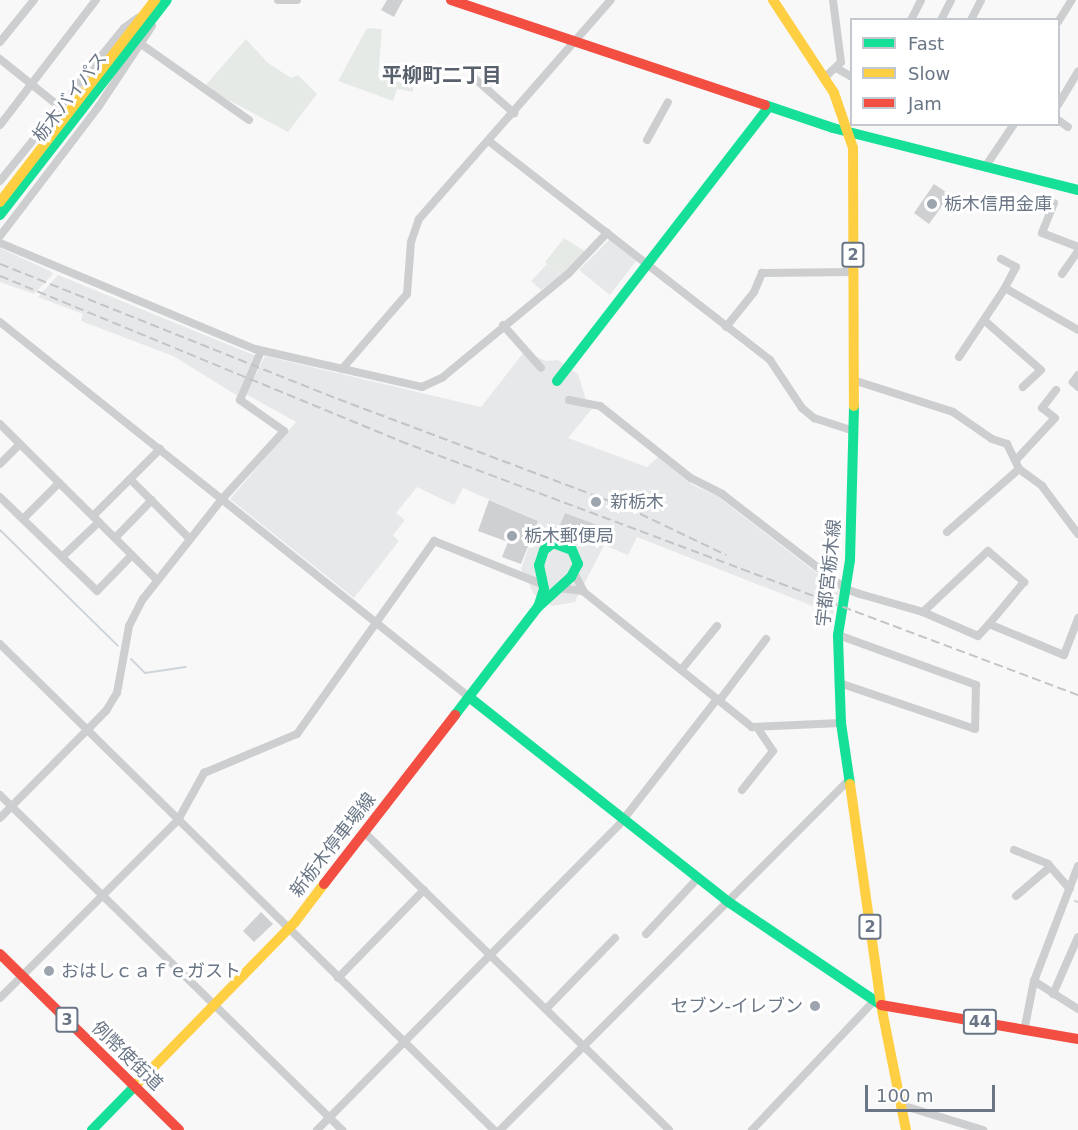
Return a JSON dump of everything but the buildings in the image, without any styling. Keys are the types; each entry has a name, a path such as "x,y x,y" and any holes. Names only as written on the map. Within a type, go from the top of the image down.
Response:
{"main road":[{"name":"栃木バイパス","path":"0,215 152,12 155,0"},
{"name":"栃木バイパス","path":"0,202 152,12 167,0"},
{"path":"451,0 848,132 1078,190"},
{"name":"宇都宮栃木線","path":"773,0 841,108 853,148 854,431 846,589 838,635 838,683 848,782 877,1004 906,1130"},
{"path":"557,381 769,107"},
{"path":"557,543 576,553 574,573 538,607 544,585 539,565 546,547 557,543"},
{"name":"新栃木停車場線","path":"92,1130 288,929 538,607"},
{"path":"469,697 727,901 877,1004"},
{"name":"例幣使街道","path":"0,954 179,1130"},
{"name":"44","path":"877,1004 1078,1039"}],"street":[{"path":"0,42 34,0"},
{"path":"0,125 96,0"},
{"path":"278,0 297,0"},
{"path":"342,369 407,294 414,225 578,44 611,0"},
{"path":"824,78 838,69 842,62 833,0"},
{"path":"912,18 921,0"},
{"path":"942,18 951,0"},
{"path":"972,18 981,0"},
{"path":"1060,20 1072,0"},
{"path":"0,236 141,44 152,12"},
{"path":"0,181 124,28 152,12"},
{"path":"141,44 249,120"},
{"path":"0,59 60,107"},
{"path":"838,69 850,76"},
{"path":"1060,103 1078,72"},
{"path":"473,76 514,113"},
{"path":"647,140 668,102"},
{"path":"1060,121 1068,127"},
{"path":"986,167 1013,126"},
{"path":"490,142 770,360 802,408 814,418 854,431"},
{"path":"1054,203 1042,233 1078,249 1062,274"},
{"path":"0,243 261,351 410,384 432,384 568,274 607,233"},
{"path":"959,357 986,321 1016,267 1002,259"},
{"path":"726,327 754,292 762,273 853,273"},
{"path":"1005,288 1078,330"},
{"path":"986,321 1041,370 1023,387"},
{"path":"0,322 469,697"},
{"path":"503,325 541,368"},
{"path":"0,818 87,730 117,693 129,626 157,580 222,499 285,428 240,400 261,351"},
{"path":"410,384 413,375"},
{"path":"1078,375 1073,382 1078,387"},
{"path":"853,380 953,412 992,439 1007,444 1017,460 1019,469 1042,486 1078,534"},
{"path":"1017,460 1055,418 1042,408 1056,390"},
{"path":"569,400 600,406 846,589 922,612 978,636 1024,582 988,551 922,612"},
{"path":"0,424 157,580"},
{"path":"0,464 20,444"},
{"path":"62,557 130,479 160,449"},
{"path":"947,532 1019,469"},
{"path":"130,479 190,539"},
{"path":"23,519 59,483"},
{"path":"0,497 97,591 132,555"},
{"path":"115,538 152,500"},
{"path":"0,998 178,820 204,772 297,734 373,621 434,541 522,573 544,585"},
{"path":"522,573 539,565"},
{"path":"574,573 585,592 718,700 758,729 773,751 742,790"},
{"path":"558,588 585,592"},
{"path":"989,624 1064,655 1078,618"},
{"path":"681,670 717,626"},
{"path":"838,635 976,685 975,729 838,683"},
{"path":"317,1130 624,819 766,639"},
{"path":"0,644 494,1130"},
{"path":"758,729 841,723"},
{"path":"500,1130 848,782"},
{"path":"0,795 342,1130"},
{"path":"364,832 669,1130"},
{"path":"1014,850 1050,867 1070,889"},
{"path":"1024,1030 1034,981 1078,866"},
{"path":"1016,896 1050,867"},
{"path":"646,934 698,878"},
{"path":"338,978 424,890"},
{"path":"1053,994 1078,937"},
{"path":"546,1009 615,938"},
{"path":"1034,981 1078,1009"},
{"path":"752,1130 877,1004"},
{"path":"901,1105 983,1130"}],"shaded area":[{"path":"367,28 382,29 378,78 413,85 413,92 397,89 393,101 338,81"},
{"path":"246,39 268,63 291,78 298,75 317,94 288,132 204,87"},
{"path":"564,238 586,252 561,275 545,262"},
{"path":"610,239 636,261 610,295 579,270"},
{"path":"0,248 53,274 34,294 0,282"},
{"path":"547,264 561,275 541,290 531,281"},
{"path":"58,275 256,356 238,396 173,356 81,321 83,314 38,297"},
{"path":"524,352 546,361 558,360 578,374 587,403 595,405 568,438 647,467 658,457 693,485 717,496 840,591 833,614 637,537 628,555 604,545 575,602 552,606 534,594 521,569 538,521 463,488 454,505 417,487 396,513 405,520 393,535 399,541 354,598 230,499 296,422 246,394 265,356 481,407"}],"waterway":[{"path":"0,530 118,646"},
{"path":"131,659 145,673 186,667"}],"railway":[{"path":"0,264 338,399 628,508 726,555"},
{"path":"0,276 400,441 1078,695"}],"traffic: fast":[{"path":"0,215 167,0"},
{"path":"765,105 833,128 1078,190"},
{"path":"557,381 769,107"},
{"path":"850,784 841,723 838,635 850,560 854,406"},
{"path":"455,715 538,607 571,577 578,564 572,550 553,543 544,550 539,565 544,589 538,607"},
{"path":"469,697 727,901 881,1005"},
{"path":"92,1130 135,1086"}],"traffic: slow":[{"path":"0,202 155,0"},
{"path":"773,0 834,93 853,148 854,406"},
{"path":"850,784 881,1005 906,1130"},
{"path":"135,1086 295,922 324,884"}],"traffic: jam":[{"path":"451,0 765,105"},
{"path":"324,884 455,715"},
{"path":"0,954 179,1130"},
{"path":"881,1005 1078,1039"}],"place":[{"name":"栃木信用金庫","path":"932,204"},
{"name":"新栃木","path":"596,502"},
{"name":"栃木郵便局","path":"512,536"},
{"name":"おはしｃａｆｅガスト","path":"49,971"},
{"name":"セブン-イレブン","path":"815,1006"}],"district":[{"name":"平柳町二丁目","path":"442,75"}]}
